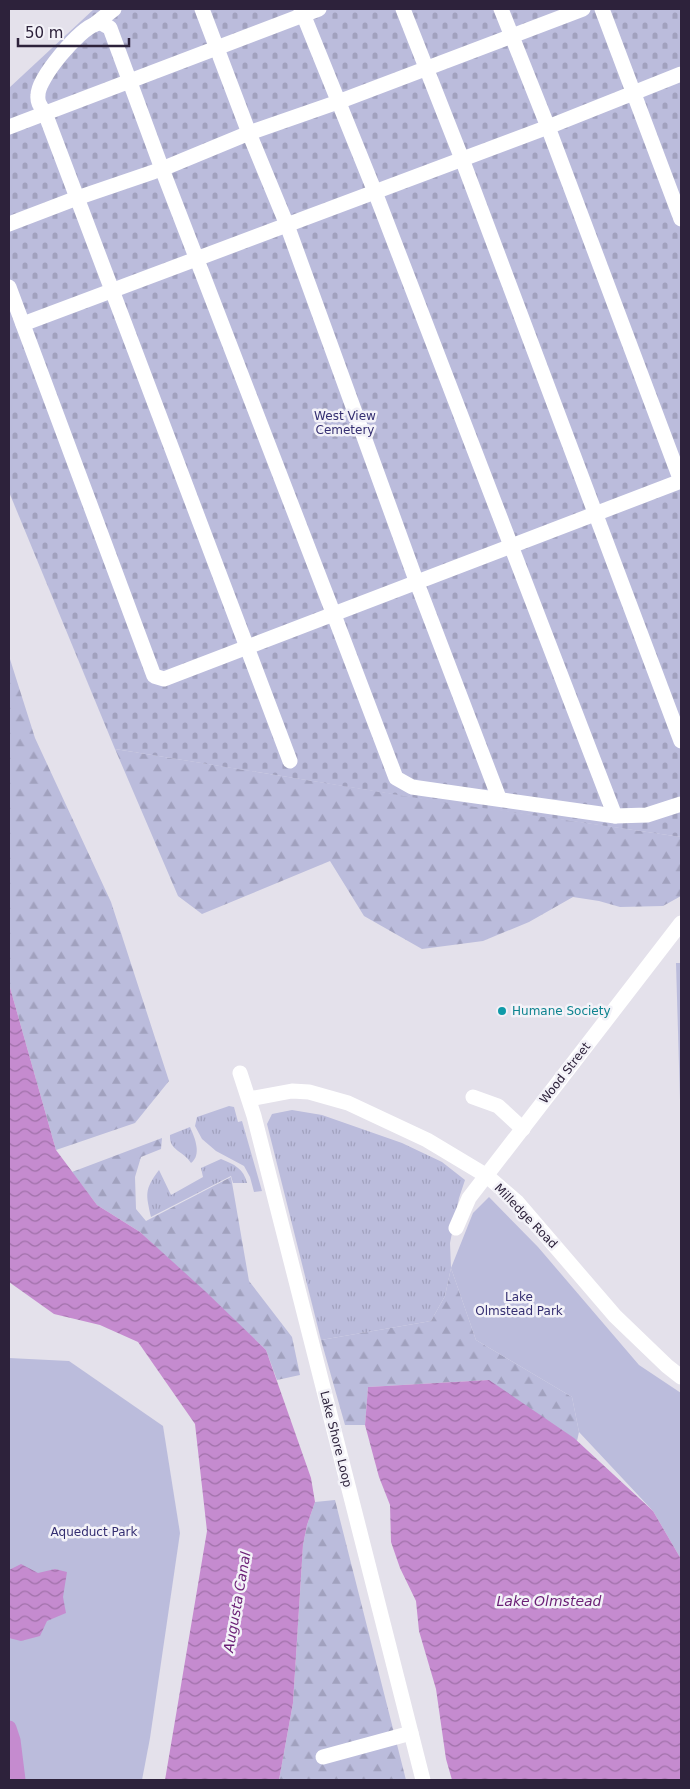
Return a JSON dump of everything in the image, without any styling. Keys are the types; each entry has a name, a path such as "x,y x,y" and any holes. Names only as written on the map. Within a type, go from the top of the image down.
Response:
{"street":[{"path":"114,9 80,35 54,65 37,93 38,102 45,112 290,761"},
{"path":"202,9 249,134 287,225 417,583 499,798"},
{"path":"9,127 217,48 302,12 319,9"},
{"path":"403,9 462,159 681,741"},
{"path":"9,286 154,676 164,679 247,649 681,481 548,127 501,9"},
{"path":"9,224 77,198 162,170 249,134 583,9"},
{"path":"602,9 681,219"},
{"path":"302,12 375,192 615,816"},
{"path":"95,24 104,24 110,28 162,170 396,778 412,787 615,816 647,814 681,804"},
{"path":"23,324 548,127 681,74"},
{"name":"Wood Street","path":"456,1228 469,1198 681,923"},
{"name":"Lake Shore Loop","path":"240,1073 249,1099 423,1780"},
{"name":"Milledge Road","path":"249,1099 292,1091 309,1092 348,1103 427,1140 487,1176 517,1202 616,1316 667,1366 681,1377"},
{"path":"473,1096 498,1106 523,1129"},
{"path":"323,1756 411,1733"}],"green space":[{"name":"West View Cemetery","path":"94,9 681,9 681,837 441,802 115,749 9,492 9,88"},
{"path":"9,656 35,738 111,902 169,1081 135,1123 56,1150 9,984"},
{"path":"115,749 419,798 681,837 681,896 663,906 620,907 573,897 529,922 483,941 422,949 364,916 330,861 202,914 178,896"},
{"path":"676,963 681,963 681,1102 680,1100"},
{"path":"229,1106 234,1107 238,1122 242,1121 262,1191 254,1192 250,1177 244,1166 216,1151 202,1139 195,1126 197,1117"},
{"path":"292,1110 322,1115 402,1143 442,1162 465,1180 459,1198 450,1243 451,1268 445,1296 431,1321 321,1340 267,1124 272,1114"},
{"path":"190,1127 197,1151 191,1163 174,1147 170,1140 170,1135"},
{"path":"162,1138 161,1149 141,1157 135,1177 136,1209 146,1221 231,1177 249,1281 292,1337 300,1375 277,1380 266,1350 140,1232 97,1205 72,1172"},
{"path":"221,1159 238,1168 244,1174 247,1183 233,1183 231,1176 151,1217 148,1192 159,1170 171,1195 203,1177 201,1168"},
{"name":"Lake Olmstead Park","path":"489,1197 538,1247 639,1365 681,1393 681,1559 653,1511 579,1432 572,1397 476,1340 451,1268 473,1213"},
{"path":"451,1268 476,1340 572,1397 579,1432 577,1441 488,1380 368,1387 365,1425 345,1425 321,1340 431,1321 445,1296"},
{"name":"Aqueduct Park","path":"9,1358 69,1361 163,1426 180,1533 150,1738 142,1780 9,1780"},
{"path":"335,1500 406,1780 279,1780 293,1703 303,1545 307,1525 315,1502"}],"water":[{"name":"Augusta Canal","path":"9,984 56,1150 97,1205 140,1232 266,1350 311,1478 315,1502 307,1525 303,1545 293,1703 279,1780 165,1780 207,1531 195,1424 138,1342 100,1325 54,1314 9,1282"},
{"name":"Lake Olmstead","path":"489,1380 574,1438 653,1511 681,1559 681,1780 452,1780 446,1759 436,1689 419,1631 416,1601 400,1568 391,1542 390,1505 379,1477 365,1425 368,1387"},
{"path":"21,1564 38,1573 55,1569 67,1572 63,1597 66,1613 47,1621 40,1636 21,1641 9,1638 9,1570"}],"waterway":[{"path":"9,1728 13,1740 18,1780"}],"place":[{"name":"Humane Society","path":"502,1011"}]}
